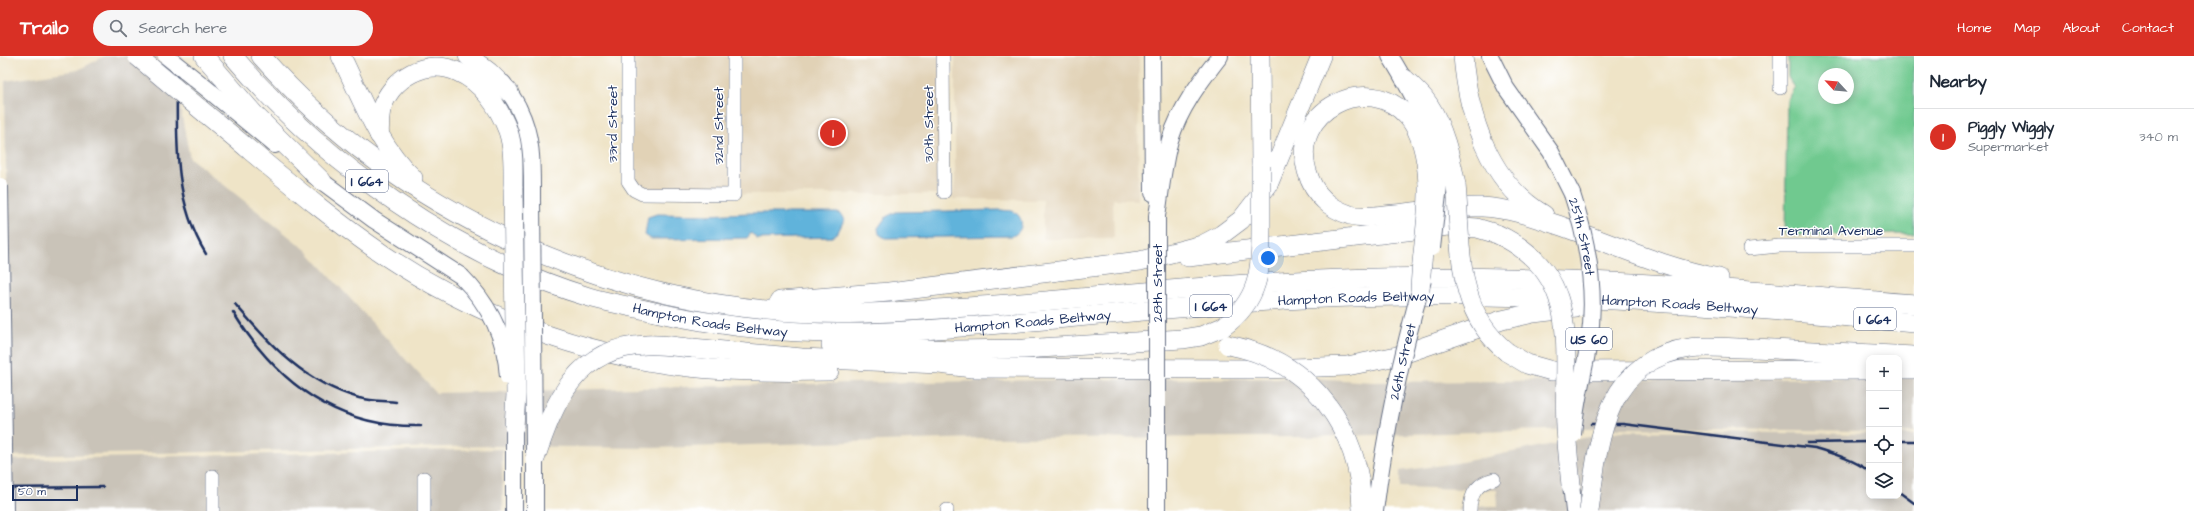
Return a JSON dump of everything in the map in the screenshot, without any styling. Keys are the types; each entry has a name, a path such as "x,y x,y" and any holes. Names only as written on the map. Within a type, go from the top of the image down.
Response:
{"highway":[{"path":"137,56 342,224 400,265 435,286 467,302 548,335 599,350 638,359 722,370 765,372 934,371 972,368"},
{"name":"Hampton Roads Beltway","path":"233,56 277,104 316,140 356,173 396,202 478,250 525,272 590,297 662,314 730,326 771,331 850,333 963,327 1313,299 1479,296 1605,299 1914,323"},
{"name":"Hampton Roads Beltway","path":"262,56 315,110 358,148 421,193 472,221 516,242 574,266 641,287 729,307 852,314 904,312 1282,282 1449,276 1528,277 1632,282 1914,304"},
{"path":"341,56 392,156 410,174 472,221"},
{"path":"468,56 489,72 509,92"},
{"path":"590,297 640,319 660,324 732,336 792,342 953,350 1061,348 1141,343 1190,338 1223,327 1245,306 1256,286 1259,275 1261,257 1260,56"},
{"path":"1140,261 1202,245 1231,228 1250,210 1272,176 1321,56"},
{"path":"1463,56 1471,105 1492,161 1512,189 1525,202 1568,228"},
{"path":"207,60 277,138 322,181"},
{"path":"380,135 381,111 385,101 398,82 415,72 430,67 440,67 457,71 480,87 502,117 511,144 513,188 516,394 514,427"},
{"path":"1405,78 1425,99 1433,114 1448,152 1441,185 1428,227 1421,264 1420,291"},
{"path":"1836,297 1785,286 1737,281 1695,273 1568,228 1519,213 1494,208 1456,208 1372,216 1351,215 1328,204 1311,183 1304,156 1308,134 1319,116 1335,104 1356,97 1381,99 1400,108 1409,118 1417,131 1424,154 1441,185 1463,265 1468,299 1476,318 1484,330 1507,352 1527,364 1552,371 1866,370"},
{"path":"696,299 756,302 834,297 1140,261 1176,259 1448,226 1477,228 1497,234 1520,248 1537,263 1554,288 1562,308 1567,339 1566,426 1571,485"},
{"path":"534,459 548,420 558,399 576,376 594,361 615,351 636,345 659,345 794,358 939,364 972,368 1067,370 1328,368 1373,362 1397,356 1483,325 1533,313 1582,307 1637,308 1676,304"},
{"path":"1141,343 1228,346 1255,352 1288,368 1309,385 1327,404 1341,424 1353,451 1360,481 1362,511"},
{"path":"1589,511 1604,422 1614,399 1630,378 1650,362 1675,351 1705,347 1914,356"},
{"path":"1902,369 1914,369"}],"main road":[{"path":"166,56 295,162 374,220 460,276 486,306 501,337 508,367 509,394 514,427 514,511"},
{"path":"483,56 493,66 519,109 532,150 535,511"},
{"name":"28th Street","path":"1152,56 1152,186 1157,216 1157,511"},
{"path":"1157,216 1166,156 1175,125 1190,96 1220,56"},
{"path":"1390,56 1405,78"},
{"name":"25th Street","path":"1490,56 1506,88 1551,152 1572,194 1583,228 1589,258 1592,309 1589,340 1574,426 1571,485 1574,511"},
{"path":"0,186 5,511"},
{"name":"26th Street","path":"1375,511 1383,448 1396,384 1420,291"},
{"path":"507,511 507,485 514,458"}],"street":[{"name":"33rd Street","path":"628,56 628,181 634,190 642,194 734,195"},
{"name":"32nd Street","path":"734,56 734,195"},
{"name":"30th Street","path":"943,56 944,192"},
{"path":"1780,56 1780,88"},
{"name":"Terminal Avenue","path":"1749,249 1779,246 1914,246"},
{"path":"213,476 213,511"},
{"path":"424,478 424,511"},
{"path":"1470,511 1470,502 1476,488 1486,480 1494,479"}],"shaded area":[{"path":"105,56 182,56 181,112 190,158 306,250 436,393 851,383 1138,379 1312,378 1373,382 1866,378 1866,431 1616,428 1304,437 978,438 654,448 493,446 9,456 5,81 78,70"},
{"path":"629,56 943,56 944,194 640,194 628,177"},
{"path":"955,56 1139,56 1138,200 1113,199 1114,238 1043,239 1043,200 952,199 955,182"},
{"path":"1902,377 1914,377 1914,432 1902,432"},
{"path":"1620,431 1866,434 1866,499 1902,499 1902,435 1914,435 1914,511 1459,511 1459,506 1498,506 1497,490 1400,487 1400,471 1457,463"},
{"path":"502,449 503,511 0,511 0,460"}],"green space":[{"path":"1788,56 1914,56 1914,234 1785,235 1787,100 1794,88 1788,77"}],"water":[{"path":"1002,210 1016,213 1021,220 1021,228 1012,236 885,238 879,234 878,228 886,217 896,212"},
{"path":"749,213 837,213 841,214 844,220 838,232 832,237 757,239 751,233 747,238 651,239 645,235 648,217 657,214 707,215"}],"railway":[{"path":"177,56 177,132 181,183 186,207 194,231 206,254"},
{"path":"235,304 262,334 290,361 321,382 339,391 359,398 396,402"},
{"path":"233,312 250,337 269,360 289,379 312,396 336,409 362,419 391,425 421,426"},
{"path":"1591,424 1623,424 1815,448 1849,460 1866,469"},
{"path":"1902,441 1914,441"},
{"path":"1807,443 1866,442"},
{"path":"0,488 103,487"},
{"path":"1902,494 1914,503"}],"place":[{"name":"Piggly Wiggly","path":"833,133"}]}
